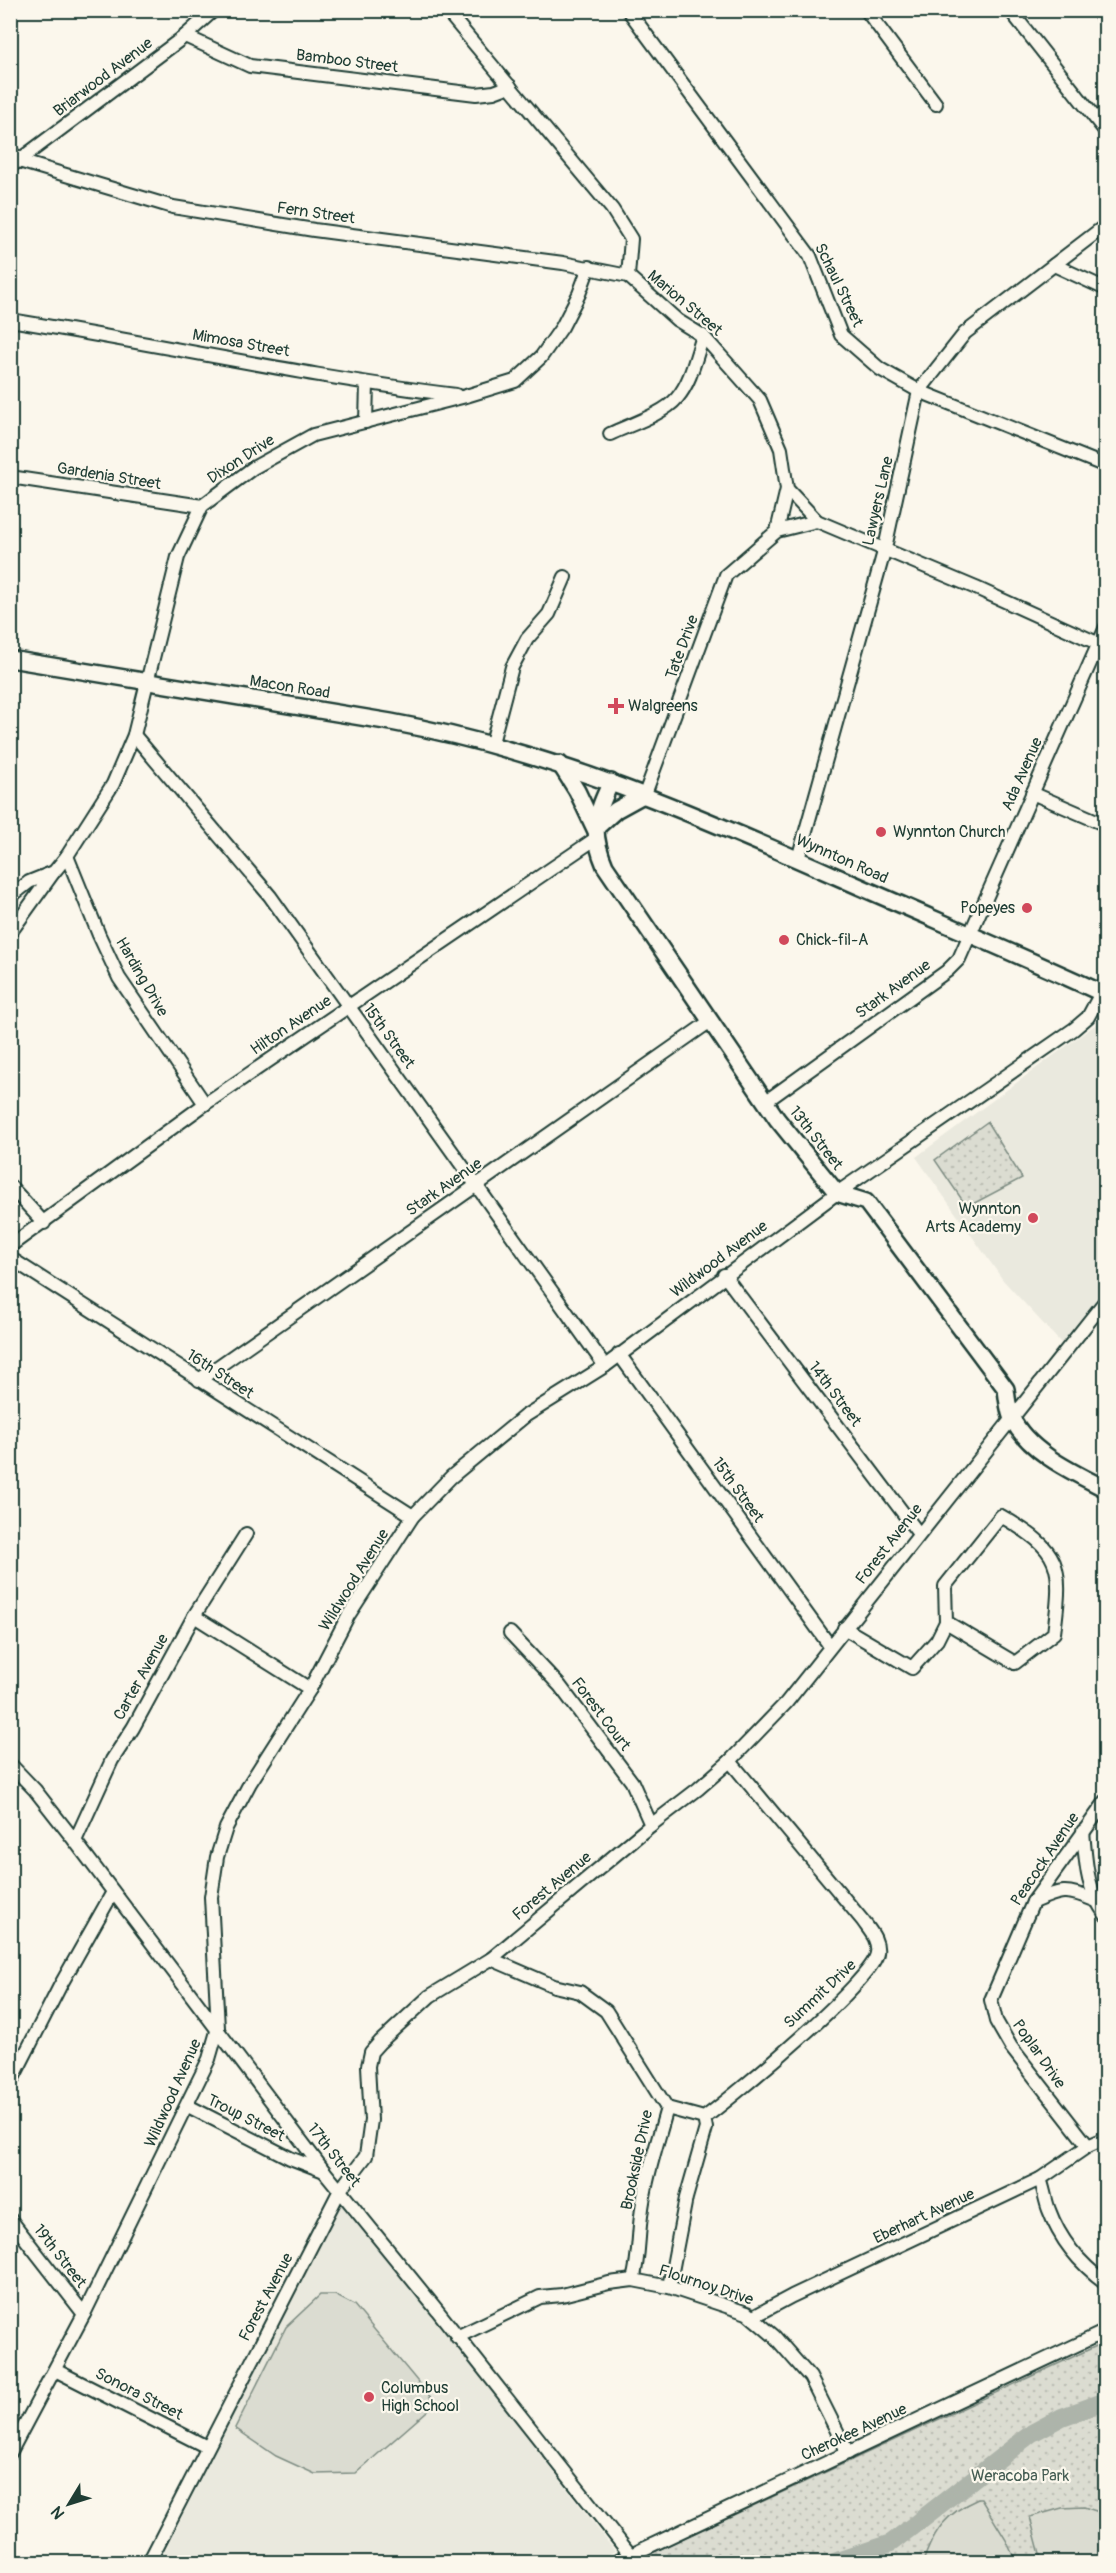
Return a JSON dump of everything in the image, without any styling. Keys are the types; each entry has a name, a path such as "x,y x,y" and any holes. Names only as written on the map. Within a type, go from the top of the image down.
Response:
{"main road":[{"name":"Macon Road","path":"10,659 391,722 492,743 560,764"},
{"name":"Wynnton Road","path":"560,764 645,794 1103,994"},
{"name":"13th Street","path":"560,764 577,791 595,834 605,866 765,1102 837,1193 866,1203 1005,1389 1011,1417 1031,1444 1065,1469 1106,1489"},
{"path":"595,834 598,812 611,782"},
{"path":"595,834 616,810 645,794"}],"street":[{"name":"Briarwood Avenue","path":"15,164 185,36 214,10"},
{"name":"Marion Street","path":"446,10 612,209 631,239 628,276 677,320 703,336 760,400 782,449 787,489"},
{"name":"Schaul Street","path":"628,10 810,256 842,335 880,369 919,390 1106,466"},
{"path":"866,10 936,104"},
{"path":"1010,10 1106,132"},
{"path":"1097,10 1106,22"},
{"name":"Bamboo Street","path":"185,36 250,66 476,94 494,92 510,86"},
{"path":"10,150 15,164"},
{"name":"Fern Street","path":"15,164 172,207 314,230 589,267 628,276"},
{"name":"Lawyers Lane","path":"798,859 885,548 919,390 965,333 1106,225"},
{"path":"1054,265 1106,289"},
{"name":"Dixon Drive","path":"10,933 67,856 114,784 134,735 178,557 202,506 224,488 278,453 313,435 466,396 515,381 541,357 562,327 579,294 589,267"},
{"name":"Mimosa Street","path":"10,320 367,384 466,396"},
{"path":"610,434 655,413 677,399 687,381 703,336"},
{"path":"366,422 367,384"},
{"name":"Gardenia Street","path":"10,477 202,506"},
{"path":"787,489 817,521 885,548 1102,646"},
{"path":"777,531 787,489"},
{"name":"Tate Drive","path":"645,794 726,575 777,531 817,521"},
{"path":"492,743 512,667 527,639 549,614 565,577"},
{"name":"Ada Avenue","path":"970,935 1032,793 1102,646 1106,627"},
{"name":"15th Street","path":"134,735 270,896 605,1365"},
{"path":"1032,793 1106,825"},
{"name":"Hilton Avenue","path":"10,1246 205,1104 595,834"},
{"name":"Harding Drive","path":"67,856 119,978 205,1104"},
{"name":"Dixon Drive","path":"10,897 28,882 54,872"},
{"name":"Stark Avenue","path":"765,1102 947,971 959,959 970,935"},
{"name":"Wildwood Avenue","path":"10,2453 14,2433 56,2370 188,2106 209,2059 218,2028 211,1897 217,1857 226,1828 250,1783 310,1689 348,1616 413,1516 451,1477 524,1417 605,1365 837,1193 1074,1029 1088,1017 1103,994"},
{"name":"Stark Avenue","path":"199,1380 710,1022"},
{"path":"10,1186 44,1223"},
{"name":"16th Street","path":"10,1258 413,1516"},
{"name":"14th Street","path":"724,1275 919,1534"},
{"name":"Forest Avenue","path":"149,2562 340,2190 366,2156 370,2120 368,2066 371,2052 430,1996 491,1959 651,1825 698,1790 730,1761 786,1703 1106,1300"},
{"name":"15th Street","path":"619,1354 830,1646"},
{"path":"844,1628 912,1668 937,1640 946,1622 945,1586 1001,1516 1030,1533 1050,1554 1058,1570 1054,1633 1015,1663 946,1622"},
{"name":"Carter Avenue","path":"75,1841 112,1760 133,1728 194,1616 246,1534"},
{"path":"194,1616 310,1689"},
{"name":"Forest Court","path":"510,1633 560,1686 632,1782 651,1825"},
{"name":"Summit Drive","path":"705,2118 841,2002 872,1968 877,1953 875,1938 862,1921 730,1761"},
{"name":"17th Street","path":"10,1764 35,1790 75,1841 324,2171 633,2559"},
{"name":"Peacock Avenue","path":"1001,1971 1033,1902 1106,1801"},
{"path":"1083,1831 1086,1869 1094,1900 1106,1915"},
{"path":"1033,1902 1055,1893 1072,1891 1094,1900"},
{"path":"10,2084 60,1986 112,1892"},
{"name":"Brookside Drive","path":"491,1959 554,1986 580,1992 606,2012 667,2108 646,2187 641,2218 639,2261 633,2280"},
{"name":"Poplar Drive","path":"1001,1971 991,2000 996,2021 1011,2047 1088,2146"},
{"name":"Troup Street","path":"188,2106 290,2158 324,2171"},
{"path":"667,2108 705,2118 706,2128 686,2198 669,2287"},
{"name":"Eberhart Avenue","path":"753,2317 792,2295 1040,2179 1088,2146 1106,2138"},
{"path":"1040,2179 1049,2211 1068,2246 1077,2259 1106,2283"},
{"name":"19th Street","path":"10,2219 84,2314"},
{"name":"Flournoy Drive","path":"457,2337 540,2297 562,2295 609,2283 633,2280 669,2287 753,2317 794,2356 810,2377 848,2453"},
{"name":"Cherokee Avenue","path":"616,2562 633,2559 848,2453 1106,2331"},
{"name":"Sonora Street","path":"56,2370 207,2447"}],"shaded area":[{"name":"Wynnton Arts Academy","path":"1103,1019 1105,1020 1105,1288 1061,1343 1003,1280 916,1157"},
{"name":"Columbus High School","path":"343,2199 615,2551 595,2562 159,2562"}],"green space":[{"path":"987,1122 1022,1178 967,1207 935,1160"},
{"path":"320,2295 335,2295 354,2305 433,2400 434,2405 356,2473 315,2474 276,2456 235,2428 286,2327"},
{"name":"Weracoba Park","path":"1105,2342 1105,2562 648,2562 643,2557"},
{"path":"981,2499 1006,2540 1016,2562 923,2562 937,2532 949,2517"},
{"path":"1084,2507 1105,2514 1105,2562 1042,2562 1030,2517 1062,2508"}],"waterway":[{"path":"834,2562 891,2543 1032,2433 1062,2417 1106,2401"}],"place":[{"name":"Walgreens","path":"616,706"},
{"name":"Wynnton Church","path":"881,832"},
{"name":"Popeyes","path":"1027,908"},
{"name":"Chick-fil-A","path":"784,940"},
{"name":"Wynnton Arts Academy","path":"1033,1218"},
{"name":"Columbus High School","path":"369,2397"}]}
